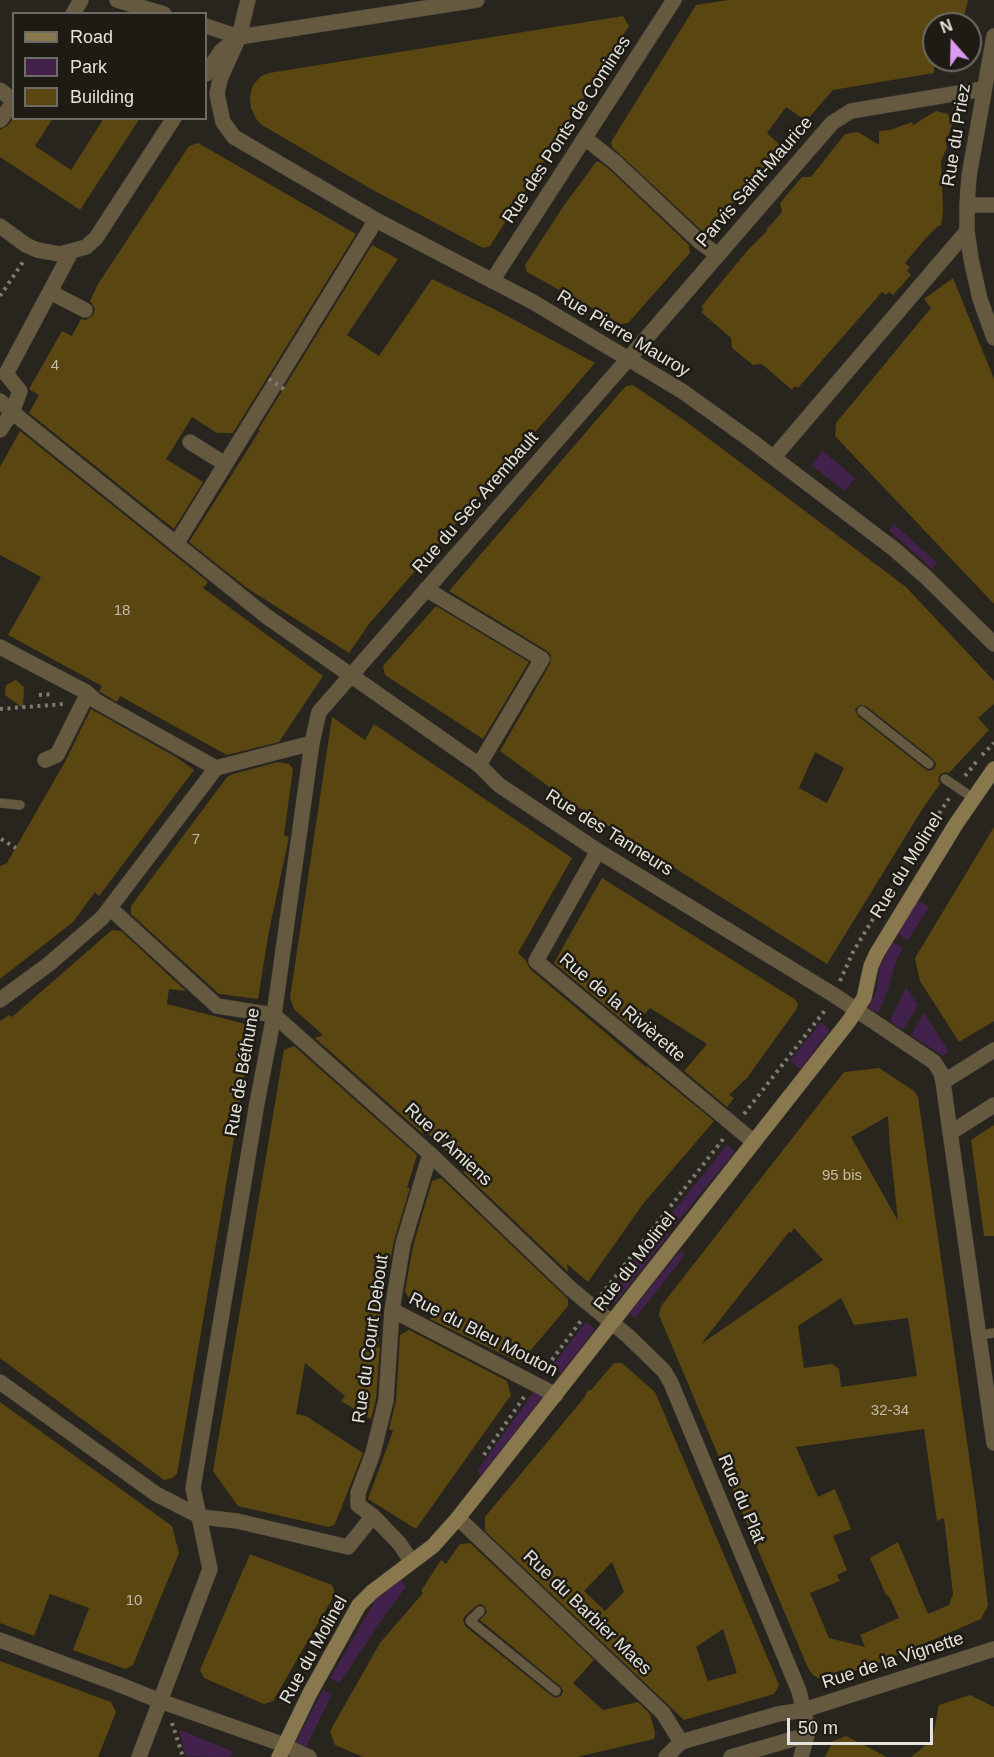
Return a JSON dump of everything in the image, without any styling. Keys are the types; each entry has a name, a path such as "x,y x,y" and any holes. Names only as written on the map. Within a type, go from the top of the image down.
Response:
{"street":[{"path":"117,0 157,12"},
{"path":"217,94 220,79 239,37 248,0"},
{"path":"207,26 239,37 477,0"},
{"name":"Rue des Ponts de Comines","path":"492,281 674,0"},
{"name":"Rue du Priez","path":"994,36 969,176 967,205 967,231 980,299 994,338"},
{"path":"207,73 222,51 239,37"},
{"name":"Rue Pierre Mauroy","path":"207,83 217,94 223,122 228,131 239,141 376,220 534,302 682,391 912,564 994,644"},
{"name":"Parvis Saint-Maurice","path":"629,358 832,123 851,111 983,89"},
{"path":"0,90 12,99"},
{"path":"0,120 12,104"},
{"path":"0,226 33,248 60,254 86,247 96,238 173,120"},
{"path":"585,138 615,162 700,242 718,255"},
{"path":"967,205 994,205"},
{"path":"176,544 376,220"},
{"path":"774,458 967,231"},
{"path":"0,430 12,411 20,391 6,374 71,252"},
{"path":"50,292 85,310"},
{"name":"Rue du Sec Arembault","path":"351,674 629,358"},
{"name":"Rue des Tanneurs","path":"12,411 266,616 479,765 500,785 598,850 834,995 930,1058 938,1067 943,1082"},
{"path":"190,442 225,464"},
{"path":"426,590 543,659 479,765"},
{"path":"0,647 216,768"},
{"name":"Rue de Béthune","path":"201,1517 193,1488 257,1103 274,1015 312,743 320,712 351,674"},
{"path":"45,760 57,755 90,696"},
{"path":"0,1000 49,964 102,918 216,768 312,743"},
{"name":"Rue du Molinel","path":"282,1751 310,1693 359,1605 372,1592 441,1539 857,1010 866,992 871,966 877,953 973,798 994,769"},
{"name":"Rue de la Rivièrette","path":"598,850 534,963 754,1142"},
{"path":"110,908 217,1006 274,1015"},
{"name":"Rue d'Amiens","path":"274,1015 430,1154 571,1289 612,1323"},
{"path":"994,1050 943,1082 986,1334 994,1443"},
{"path":"950,1133 994,1106"},
{"name":"Rue du Court Debout","path":"373,1516 358,1505 358,1493 373,1453 386,1400 392,1310 403,1244 430,1154"},
{"name":"Rue du Bleu Mouton","path":"392,1310 556,1395"},
{"name":"Rue du Plat","path":"612,1323 653,1359 670,1383 793,1676 804,1710 807,1735"},
{"path":"0,1382 156,1494 201,1517 237,1521 348,1547 373,1516 399,1543 412,1562"},
{"path":"139,1757 210,1569 201,1517"},
{"name":"Rue du Barbier Maes","path":"458,1518 513,1578 663,1713 681,1742"},
{"path":"0,1640 160,1701 282,1751 309,1757"},
{"name":"Rue de la Vignette","path":"681,1742 778,1714 804,1710 994,1649"},
{"path":"731,1757 807,1735"},
{"path":"801,1757 807,1735"},
{"path":"666,1757 681,1742"}],"lane":[{"path":"862,711 929,764"},
{"path":"945,778 973,798"},
{"path":"0,803 20,805"},
{"path":"480,1611 470,1621 556,1691"}],"path":[{"path":"0,296 33,248"},
{"path":"269,379 285,390"},
{"path":"0,709 80,702 90,696"},
{"path":"477,1464 592,1306 818,1020 834,995 853,952 917,846 973,765 994,743"},
{"path":"2,839 16,848"},
{"path":"160,1701 171,1720 183,1757"}],"green space":[{"path":"823,451 855,478 845,491 811,465"},
{"path":"894,524 937,563 932,569 889,530"},
{"path":"918,900 929,907 908,940 898,934"},
{"path":"893,942 903,948 878,1013 869,1008 876,992 880,967"},
{"path":"906,987 918,1005 903,1030 890,1021"},
{"path":"924,1013 949,1052 943,1056 911,1035"},
{"path":"821,1022 830,1030 800,1069 790,1061"},
{"path":"727,1145 735,1151 675,1225 667,1219"},
{"path":"660,1227 669,1234 616,1302 607,1296"},
{"path":"680,1251 685,1255 635,1318 630,1313"},
{"path":"586,1322 595,1329 561,1373 552,1366"},
{"path":"536,1389 544,1395 481,1475 477,1471"},
{"path":"400,1579 406,1587 340,1683 330,1678 375,1601"},
{"path":"323,1690 332,1694 306,1747 296,1742"},
{"path":"179,1731 232,1751 233,1754 227,1757 186,1756"}],"building":[{"path":"728,0 968,0 965,12 922,12 922,72 934,73 833,90 806,121 786,107 767,133 782,147 709,230 702,231 612,147 611,142 696,5"},
{"path":"623,16 629,26 490,246 483,248 371,189 262,125 251,108 250,96 253,85 261,76 269,73"},
{"path":"936,111 948,114 952,125 941,161 943,211 941,226 938,226 925,239 905,263 910,267 907,271 911,275 893,295 889,292 886,295 882,292 798,388 795,386 792,390 762,364 753,365 732,348 731,338 701,312 704,309 701,307 782,212 780,203 802,177 811,177 845,134 858,132 879,145 879,131 890,130 912,122 913,125"},
{"path":"12,120 52,120 35,146 71,170 103,120 139,120 80,210 0,157 0,130"},
{"path":"198,143 356,234 233,433 217,433 192,417 166,459 203,482 174,529 29,413 39,395 29,389 62,331 72,336 81,319 86,320 93,315 95,309 90,301 98,284 189,146"},
{"path":"596,162 600,162 609,169 689,245 690,253 628,323 621,324 527,272 525,265"},
{"path":"372,245 398,259 347,335 379,356 432,279 595,363 369,624 349,653 247,588 189,542"},
{"path":"953,278 994,379 994,604 835,436 836,423 931,308 924,299"},
{"path":"633,385 684,420 906,587 994,681 994,704 978,718 989,730 949,773 945,772 940,775 938,779 940,784 827,964 567,800 500,751 550,664 551,655 449,591 626,386","holes":["860,705 866,706 933,759 936,764 934,769 929,771 925,769 858,716 855,709","815,752 844,768 827,803 799,788"]},
{"path":"20,431 208,582 203,588 323,676 279,742 227,755 120,696 117,702 99,691 102,686 8,635 41,577 0,555 0,467"},
{"path":"436,606 529,662 483,739 385,675 383,666"},
{"path":"16,680 24,687 23,708 5,695 6,685"},
{"path":"91,709 176,757 194,770 99,896 95,892 73,922 0,979 0,866 7,863 66,760"},
{"path":"332,717 365,740 374,724 572,858 518,953 530,969 714,1121 643,1204 588,1282 567,1264 568,1272 463,1172 467,1170 424,1130 423,1134 315,1038 323,1035 294,1009 290,998"},
{"path":"278,762 289,764 293,769 284,835 289,837 269,931 258,999 219,994 131,914 131,906 227,777"},
{"path":"994,827 994,1021 959,1042 920,981 915,958"},
{"path":"602,878 796,1000 798,1005 796,1010 747,1078 729,1095 734,1098 727,1107 684,1071 707,1044 650,1008 632,1028 554,963"},
{"path":"112,930 121,931 186,991 169,989 167,1004 253,1026 177,1474 164,1480 0,1358 0,1021 9,1015 12,1017"},
{"path":"294,1046 417,1155 390,1261 386,1253 376,1399 371,1419 341,1401 345,1396 305,1363 296,1414 306,1416 363,1453 335,1524 329,1527 238,1506 213,1471 284,1050"},
{"path":"879,1068 914,1091 918,1097 976,1505 988,1606 981,1619 872,1666 820,1679 808,1668 659,1315 661,1306 844,1072","holes":["888,1116 898,1221 851,1137","794,1228 823,1260 701,1344 789,1232 791,1233","841,1298 854,1325 908,1318 917,1376 841,1387 839,1369 832,1364 804,1368 798,1326","924,1429 937,1521 944,1518 953,1594 949,1605 928,1614 898,1542 870,1558 899,1618 860,1635 865,1647 829,1638 810,1593 840,1581 837,1575 847,1570 833,1536 851,1529 835,1489 818,1497 796,1447"]},
{"path":"994,1125 994,1236 984,1236 971,1140"},
{"path":"441,1178 568,1299 568,1306 520,1363 430,1319 436,1315 410,1301 405,1291 413,1246 432,1181"},
{"path":"409,1330 507,1381 511,1395 416,1529 368,1499 393,1431 389,1429 396,1401 400,1335"},
{"path":"614,1363 622,1363 655,1392 779,1685 774,1694 684,1720 485,1531 485,1517 584,1398 588,1390 591,1390","holes":["612,1562 624,1592 605,1611 584,1591","723,1629 737,1673 708,1681 696,1647"]},
{"path":"0,1402 172,1526 179,1553 133,1665 125,1669 73,1650 89,1608 50,1594 34,1636 0,1623"},
{"path":"470,1543 594,1660 573,1683 603,1710 638,1702 650,1714 655,1733 654,1739 577,1757 363,1757 335,1745 330,1731 380,1643 423,1593 421,1591 441,1560 446,1564 460,1544","holes":["481,1604 487,1612 480,1620 560,1686 563,1691 561,1696 556,1698 552,1696 465,1626 463,1620 465,1616 476,1606"]},
{"path":"250,1554 332,1585 335,1594 273,1701 264,1704 204,1678 200,1670"},
{"path":"0,1661 111,1702 116,1712 98,1757 0,1757"},
{"path":"970,1695 994,1707 994,1757 911,1757 932,1740 939,1705"},
{"path":"846,1736 887,1757 825,1757 833,1741"}]}
